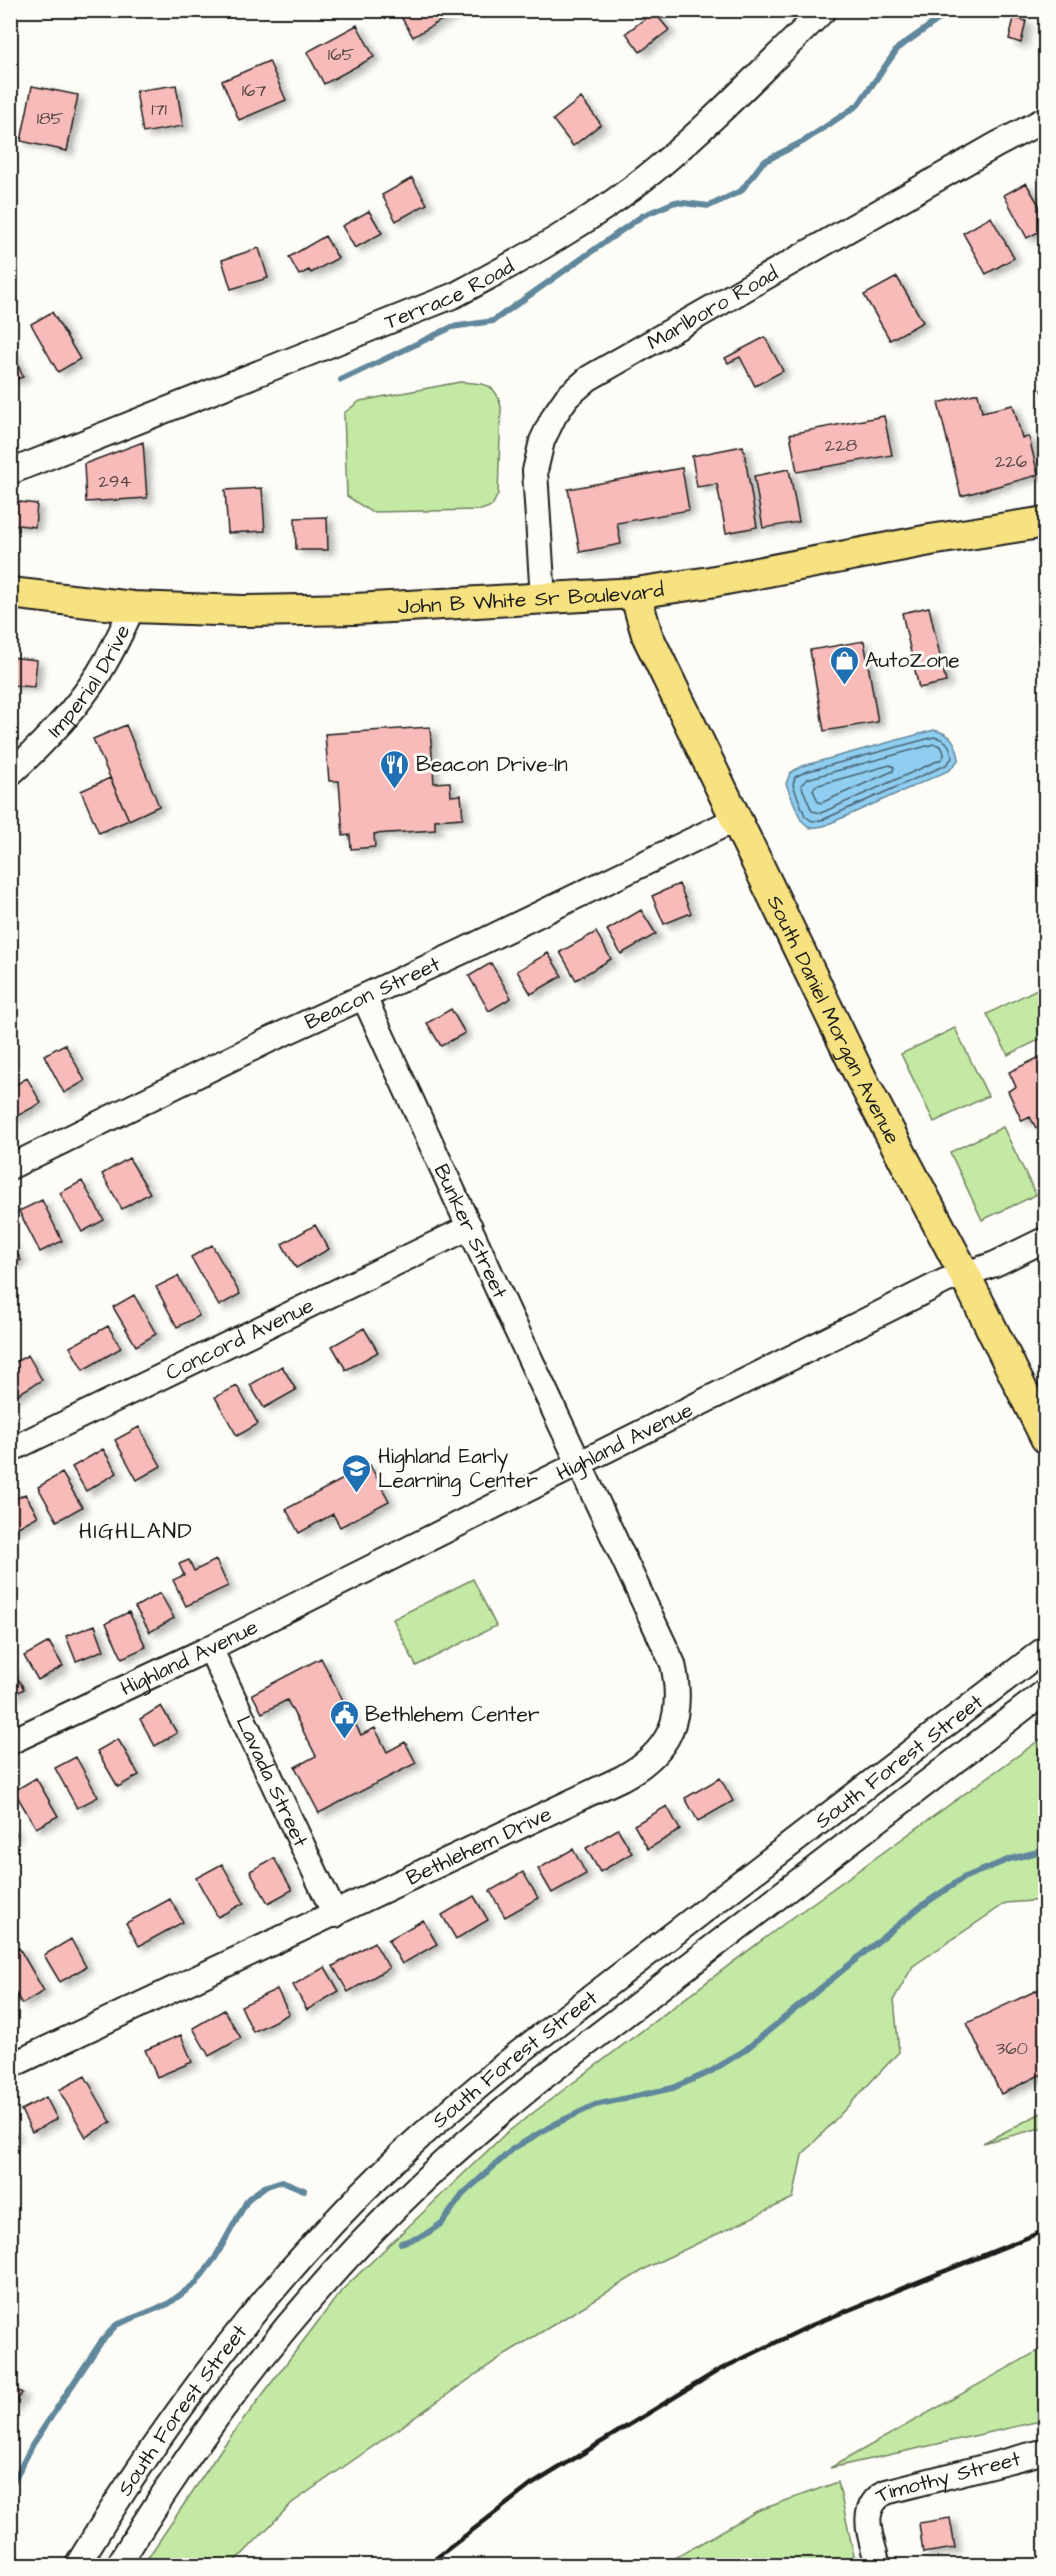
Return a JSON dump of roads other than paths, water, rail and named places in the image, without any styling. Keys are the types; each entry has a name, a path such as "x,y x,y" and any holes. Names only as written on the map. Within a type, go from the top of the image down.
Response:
{"main road":[{"name":"John B White Sr Boulevard","path":"10,593 133,607 283,611 635,593 710,582 930,540 1046,522"},
{"name":"South Daniel Morgan Avenue","path":"635,593 647,634 862,1080 965,1275 1046,1438"}],"street":[{"name":"Terrace Road","path":"10,472 455,295 524,259 591,217 654,171 713,120 824,10"},
{"name":"Marlboro Road","path":"543,599 535,471 542,441 554,416 567,397 589,378 1042,117"},
{"name":"Imperial Drive","path":"10,774 51,734 80,699 106,662 133,607"},
{"name":"Beacon Street","path":"10,1167 269,1040 736,819"},
{"name":"Bunker Street","path":"364,997 579,1464"},
{"name":"Concord Avenue","path":"10,1450 470,1227"},
{"name":"Highland Avenue","path":"10,1742 210,1648 945,1281 995,1264 1046,1239"},
{"name":"Bethlehem Drive","path":"10,2066 622,1778 642,1767 659,1751 671,1732 678,1710 678,1687 673,1664 579,1464"},
{"name":"Lavada Street","path":"210,1648 335,1915"},
{"name":"South Forest Street","path":"77,2565 120,2494 170,2421 223,2350 279,2282 335,2220 394,2161 455,2105 520,2052 1046,1648"},
{"name":"South Forest Street","path":"118,2565 198,2441 250,2372 313,2296 417,2186 541,2079 1046,1691"},
{"name":"Timothy Street","path":"878,2565 868,2520 868,2508 875,2498 886,2492 1046,2451"}],"water":[{"path":"934,730 949,736 956,748 959,759 950,770 824,826 810,828 801,820 786,784 790,773 802,766"}],"waterway":[{"path":"341,380 452,327 493,321 642,216 675,202 709,206 741,191 763,162 804,141 858,105 898,48 952,10"},
{"path":"401,2243 423,2236 442,2223 463,2194 514,2148 555,2124 595,2105 673,2088 710,2072 745,2050 920,1907 963,1878 1010,1859 1046,1850"},
{"path":"10,2488 33,2444 101,2342 116,2325 168,2304 196,2283 215,2258 248,2199 264,2187 282,2181 304,2190"}],"railway":[{"path":"426,2566 531,2485 719,2370 812,2325 1046,2230"}],"place":[{"name":"AutoZone","path":"844,686"},
{"name":"Beacon Drive-In","path":"395,790"},
{"name":"Highland Early Learning Center","path":"357,1494"},
{"name":"Bethlehem Center","path":"344,1740"}],"district":[{"name":"HIGHLAND","path":"136,1530"}]}
